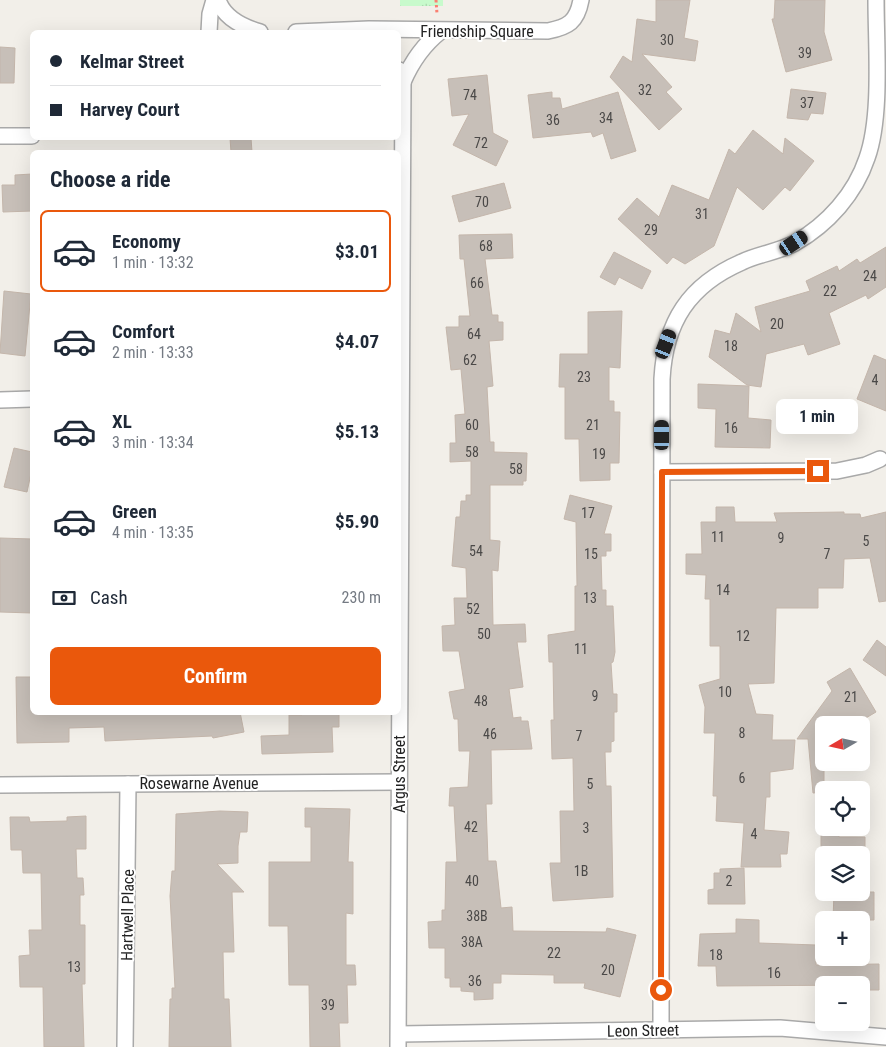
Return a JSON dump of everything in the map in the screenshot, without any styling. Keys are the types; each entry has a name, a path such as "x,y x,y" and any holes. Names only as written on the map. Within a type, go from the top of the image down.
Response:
{"street":[{"path":"209,30 210,14 216,0"},
{"path":"216,0 228,16 243,27 253,30"},
{"name":"Friendship Square","path":"401,31 548,31 564,28 575,18 581,0"},
{"path":"661,1030 663,361 672,329 685,304 701,286 743,261 794,243 814,230 842,203 867,159 875,119 876,0"},
{"name":"Argus Street","path":"401,76 426,43 441,31"},
{"path":"0,136 30,136"},
{"path":"0,400 30,399"},
{"path":"662,472 837,471 866,465 880,459"},
{"name":"Argus Street","path":"399,715 399,1040"},
{"name":"Rosewarne Avenue","path":"0,785 399,782"},
{"name":"Hartwell Place","path":"124,1047 128,784"},
{"name":"Leon Street","path":"399,1040 661,1030 780,1028 886,1037"}],"green space":[{"path":"400,0 443,0 443,6 400,6"}],"building":[{"path":"656,0 690,0 684,38 698,41 695,61 642,54 672,87 666,92 682,109 659,130 610,77 623,56 632,62 637,19 656,22"},
{"path":"775,0 825,0 824,32 832,60 786,72 772,19 774,19"},
{"path":"0,47 15,48 14,83 0,83"},
{"path":"487,75 493,133 508,141 496,166 453,145 469,114 452,116 448,79"},
{"path":"791,89 826,93 823,114 811,113 808,120 787,118"},
{"path":"552,92 552,98 560,98 562,109 618,92 636,151 611,159 603,133 593,137 591,132 533,138 528,95"},
{"path":"753,130 783,154 785,138 814,161 790,191 785,187 763,210 737,187 714,246 685,264 673,257 667,264 618,219 637,198 659,217 672,185 709,200 729,149 735,154"},
{"path":"230,140 251,140 252,150 231,150"},
{"path":"30,174 30,211 3,212 2,185 15,185 15,175"},
{"path":"504,183 511,208 459,222 452,196"},
{"path":"512,234 513,258 485,259 492,315 498,315 498,322 503,322 503,340 489,341 493,386 487,387 490,442 494,442 494,452 527,453 526,481 523,481 523,485 490,485 490,540 500,541 498,571 492,570 493,625 525,624 526,642 517,642 523,687 509,689 513,718 521,717 521,721 528,721 532,749 491,750 492,804 486,804 488,861 496,861 501,908 512,907 513,931 606,932 607,928 636,935 620,997 584,988 585,983 554,983 554,975 501,974 501,983 493,983 493,999 474,1000 474,992 461,991 461,987 450,987 450,978 445,978 445,948 429,948 428,922 442,921 442,910 445,910 446,862 457,862 454,806 449,806 450,788 468,787 470,751 459,751 458,719 454,719 449,692 465,689 459,651 443,651 442,626 455,625 454,598 467,598 466,568 452,566 456,517 460,517 461,501 466,501 466,495 471,495 471,461 450,462 450,443 456,443 455,415 465,414 461,369 451,370 446,327 459,327 459,316 470,316 464,259 460,259 459,235"},
{"path":"886,247 886,287 868,299 866,295 829,313 840,344 808,355 804,344 766,354 761,387 747,385 709,357 715,330 730,334 736,313 761,332 755,307 810,291 806,281 837,266 839,271 857,259 860,263"},
{"path":"614,252 651,271 642,289 619,277 615,285 600,277"},
{"path":"4,291 30,294 25,356 0,353"},
{"path":"622,311 620,368 609,367 609,401 614,401 614,412 620,412 619,463 610,463 610,480 580,481 579,439 565,439 565,387 559,387 560,354 588,354 588,312"},
{"path":"874,355 886,360 886,411 857,399"},
{"path":"698,384 749,386 748,418 771,420 770,448 715,447 716,409 698,408"},
{"path":"832,402 833,428 783,429 782,403"},
{"path":"14,448 30,452 30,478 27,492 4,487"},
{"path":"570,495 612,506 604,534 611,534 611,551 606,551 606,556 601,556 602,590 606,590 606,606 613,606 615,652 613,662 611,663 613,694 617,694 617,712 614,712 614,741 611,742 611,752 605,752 606,786 611,786 613,897 553,901 550,863 561,863 560,811 574,811 573,758 552,759 551,720 554,720 553,662 549,662 548,635 575,631 575,586 577,586 576,522 564,519"},
{"path":"716,507 734,507 735,522 777,522 774,513 844,512 844,514 860,514 861,518 886,512 886,601 879,602 870,558 844,559 843,588 818,588 818,608 776,608 774,683 748,684 756,714 773,715 772,740 795,740 793,769 770,772 770,797 766,797 764,830 789,832 787,854 780,854 781,867 741,867 744,823 716,821 717,796 713,796 715,733 704,733 705,707 699,685 720,679 720,646 710,646 710,599 705,599 706,575 686,574 686,554 702,554 701,522 716,522"},
{"path":"0,538 30,539 30,613 0,612"},
{"path":"877,640 886,647 886,676 863,660"},
{"path":"850,668 876,712 869,716 815,716 815,771 824,771 824,781 815,781 815,793 813,793 808,739 797,739 832,691 827,682"},
{"path":"16,677 30,677 30,715 241,715 244,732 213,738 212,736 105,741 104,727 69,728 69,742 17,743"},
{"path":"289,715 339,715 339,727 332,727 333,752 262,754 261,736 289,735"},
{"path":"305,808 350,809 348,862 353,862 353,914 346,913 346,965 355,965 356,985 347,985 348,1023 339,1023 340,1047 310,1047 309,985 289,985 288,926 269,926 269,862 311,862 311,827 305,827"},
{"path":"220,811 248,812 247,832 240,832 238,863 217,864 244,892 232,892 234,952 223,952 224,999 229,999 231,1047 169,1047 170,999 172,999 172,988 175,988 170,896 172,871 175,871 176,814"},
{"path":"86,816 86,849 76,849 77,878 83,878 84,895 80,895 80,925 85,925 85,984 82,984 84,1047 44,1047 43,987 20,987 19,956 30,955 29,930 42,930 41,873 23,873 22,850 11,850 10,817 29,817 30,822 67,821 67,817"},
{"path":"821,836 865,837 865,846 821,846"},
{"path":"744,868 745,904 708,904 708,890 714,889 714,873 720,873 720,869"},
{"path":"870,892 874,892 874,920 870,920 870,911 833,911 834,901 870,901"},
{"path":"736,919 759,920 759,943 815,945 815,966 870,966 870,964 879,964 879,990 870,990 870,976 815,976 815,985 717,986 716,966 698,966 700,934 736,933"}],"route":[{"path":"661,990 662,472 818,471"}]}
